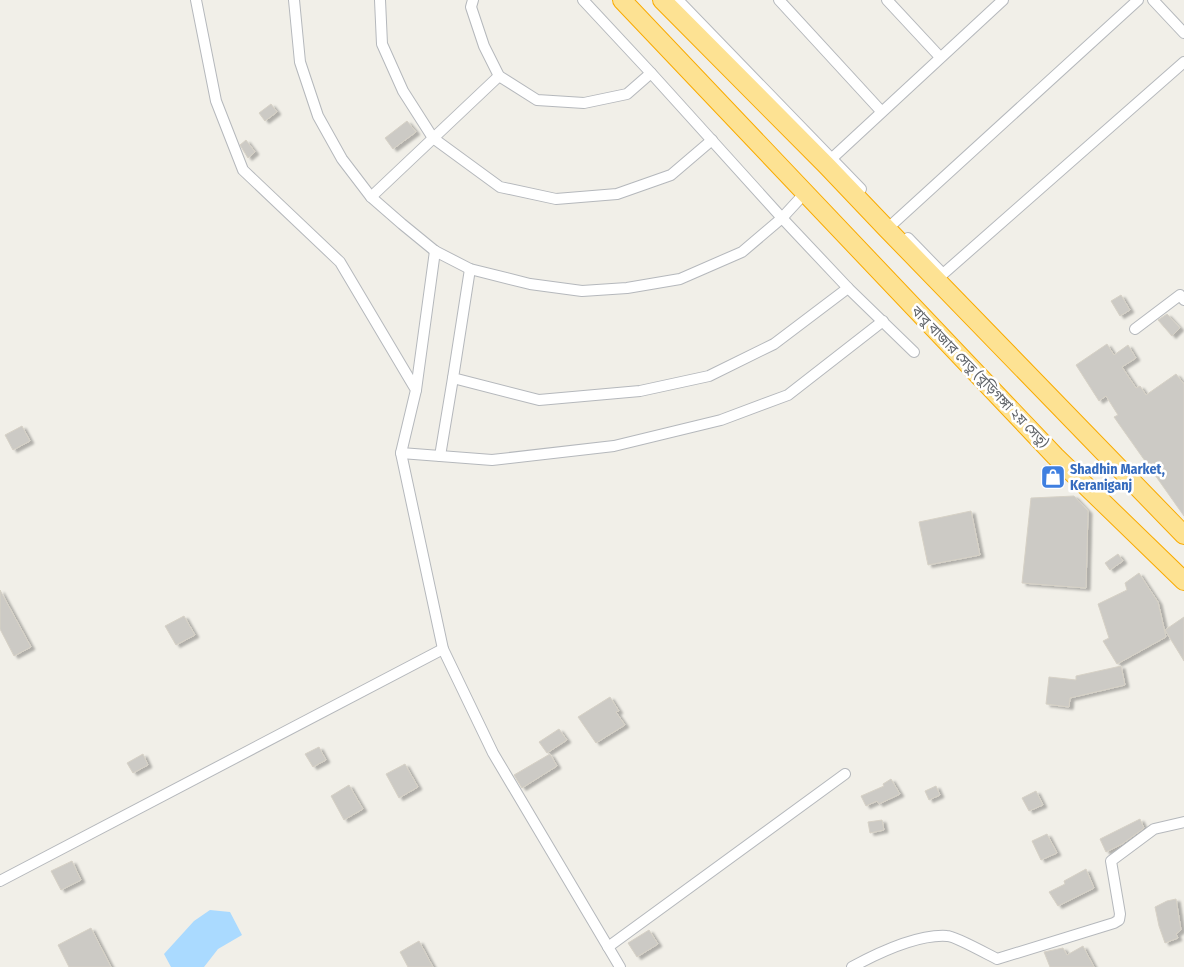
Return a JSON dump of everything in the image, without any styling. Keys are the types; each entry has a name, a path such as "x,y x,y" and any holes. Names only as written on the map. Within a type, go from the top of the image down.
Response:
{"highway":[{"name":"বাবু বাজার সেতু (বুড়িগঙ্গা ২য় সেতু)","path":"622,0 804,194 1055,456 1184,581"},
{"path":"662,0 829,161 1182,528"}],"street":[{"path":"196,0 216,101 243,170 340,262 416,390"},
{"path":"294,0 300,62 318,116 342,159 371,197 435,251 470,269 530,284 582,291 627,288 680,279 742,252 782,218 804,194"},
{"path":"380,0 382,44 403,91 433,138 500,187 556,199 617,194 671,174 712,140"},
{"path":"472,0 471,7 484,46 499,76 538,100 584,103 626,94 651,72"},
{"path":"583,0 651,72 782,218 848,288 914,352"},
{"path":"678,0 829,161 1003,0"},
{"path":"779,0 881,111"},
{"path":"887,0 940,57"},
{"path":"1138,0 890,226 943,274 1184,62"},
{"path":"1153,0 1184,34"},
{"path":"371,197 499,76"},
{"path":"435,251 416,390 401,453 443,649 493,753 620,967"},
{"path":"440,456 470,269"},
{"path":"453,378 539,400 640,391 709,376 774,344 848,288"},
{"path":"1135,329 1180,295 1184,299"},
{"path":"401,453 492,460 614,446 720,420 788,395 883,321"},
{"path":"0,881 443,649"},
{"path":"608,947 845,774"},
{"path":"852,967 880,952 917,939 949,936 997,958 1114,923 1119,920 1120,914 1111,860 1154,829 1184,822"}],"water":[{"path":"210,910 230,912 242,935 218,949 204,967 171,967 164,954 194,921"}],"building":[{"path":"271,104 277,112 265,121 259,113"},
{"path":"407,121 416,132 393,149 385,138"},
{"path":"246,140 255,152 248,158 240,145"},
{"path":"1121,295 1130,310 1120,316 1111,301"},
{"path":"1167,314 1180,328 1172,336 1158,320"},
{"path":"1107,344 1114,355 1128,345 1136,358 1122,367 1136,388 1140,386 1146,395 1176,374 1184,384 1184,516 1114,417 1118,415 1106,396 1099,401 1076,365"},
{"path":"22,426 30,441 13,450 5,435"},
{"path":"1074,496 1088,511 1086,588 1022,583 1031,498"},
{"path":"971,511 980,555 928,565 919,522"},
{"path":"1118,554 1123,561 1110,570 1105,563"},
{"path":"1139,573 1158,602 1166,637 1117,664 1103,641 1109,638 1098,604 1127,590 1125,583"},
{"path":"0,590 31,647 14,656 0,629"},
{"path":"184,616 195,635 176,645 165,626"},
{"path":"1184,617 1184,661 1165,630"},
{"path":"1121,666 1125,685 1070,698 1069,707 1046,704 1049,677 1076,680 1076,676"},
{"path":"610,697 619,711 616,712 625,725 596,743 578,717"},
{"path":"559,729 567,740 547,753 539,742"},
{"path":"319,747 326,760 313,767 305,754"},
{"path":"143,754 148,765 133,773 127,763"},
{"path":"550,754 557,766 522,788 514,775"},
{"path":"405,764 418,787 399,798 386,774"},
{"path":"891,779 900,794 879,804 877,801 866,806 861,796 884,786 883,784"},
{"path":"349,785 363,809 344,820 331,796"},
{"path":"936,786 940,795 929,800 925,791"},
{"path":"1036,791 1043,805 1029,811 1022,798"},
{"path":"1140,819 1144,828 1122,844 1106,852 1100,839"},
{"path":"882,820 884,830 870,833 868,822"},
{"path":"1047,834 1057,853 1041,860 1032,841"},
{"path":"72,861 81,880 61,890 51,871"},
{"path":"1086,869 1094,888 1058,906 1049,892 1065,884 1064,881"},
{"path":"1176,899 1181,930 1176,934 1178,938 1165,943 1155,907"},
{"path":"91,928 111,967 69,967 58,945"},
{"path":"649,930 658,944 637,957 628,943"},
{"path":"419,941 433,967 408,967 400,952"},
{"path":"1083,946 1094,967 1050,967 1044,952 1063,948 1067,955"}],"place":[{"name":"Shadhin Market, Keraniganj","path":"1053,477"}]}
